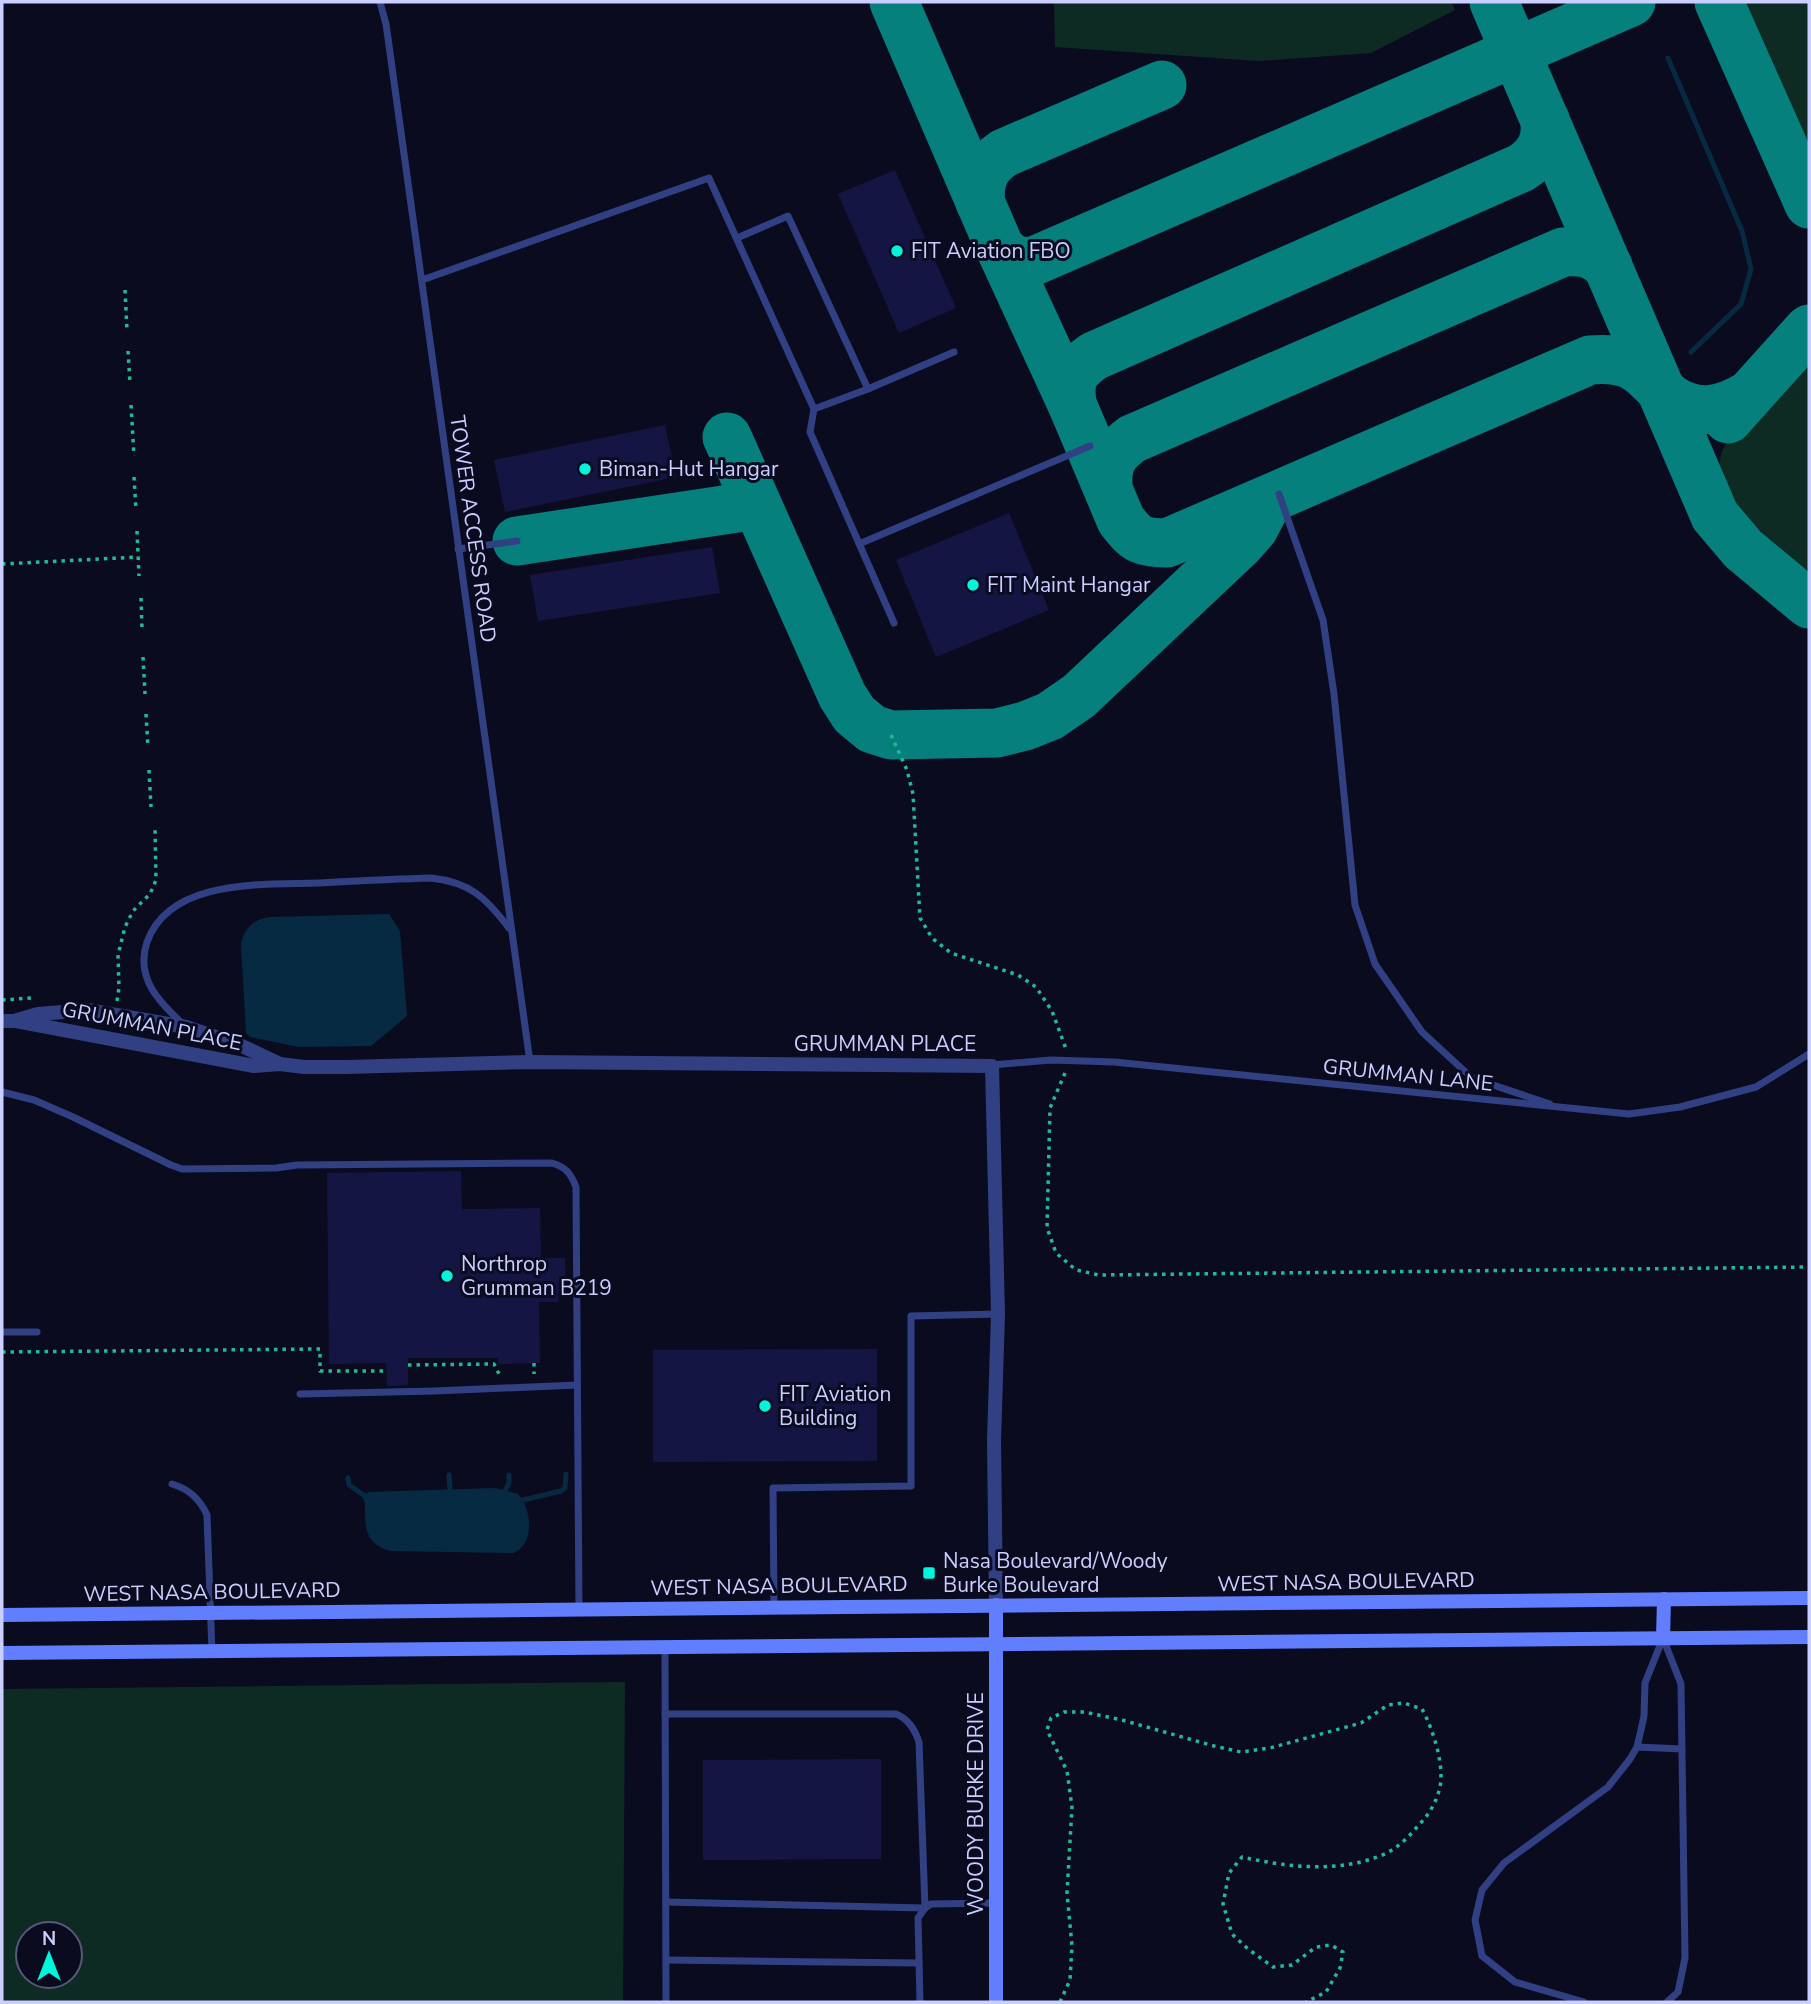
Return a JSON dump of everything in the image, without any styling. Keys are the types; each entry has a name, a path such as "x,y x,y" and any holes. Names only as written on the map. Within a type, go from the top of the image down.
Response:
{"main road":[{"name":"WEST NASA BOULEVARD","path":"2,1615 1809,1598"},
{"path":"1663,1638 1664,1600"},
{"name":"WOODY BURKE DRIVE","path":"996,1605 996,2002"},
{"path":"2,1653 1809,1637"}],"street":[{"name":"GRUMMAN PLACE","path":"9,1021 38,1014 88,1010 186,1027 242,1046 280,1064"},
{"name":"GRUMMAN PLACE","path":"9,1021 254,1066 280,1064 346,1067 530,1062 992,1066 998,1314 994,1440 996,1605"}],"lane":[{"name":"TOWER ACCESS ROAD","path":"380,2 386,24 530,1062"},
{"path":"422,280 709,178 814,409 810,432 894,623"},
{"path":"737,238 788,216 868,389"},
{"path":"814,409 954,352"},
{"path":"859,544 1090,446"},
{"path":"1279,494 1323,620 1334,694 1355,905 1375,964 1422,1032 1472,1078 1564,1109"},
{"path":"458,549 517,541"},
{"path":"186,1027 160,1003 152,991 146,978 145,948 157,923 170,910 199,895 234,887 446,879 460,884 490,903 510,929"},
{"name":"GRUMMAN LANE","path":"992,1066 1051,1060 1114,1062 1629,1114 1680,1107 1756,1087 1809,1054"},
{"path":"2,1093 34,1100 182,1169 276,1168 297,1165 552,1163 569,1172 576,1187 579,1609"},
{"path":"774,1608 773,1488 912,1486 911,1316 998,1314"},
{"path":"2,1332 37,1332"},
{"path":"300,1394 577,1385"},
{"path":"172,1484 182,1487 194,1496 207,1515 212,1652"},
{"path":"1584,2002 1515,1982 1482,1956 1475,1920 1482,1890 1504,1863 1608,1787 1620,1774 1637,1747 1644,1716 1645,1682 1663,1638"},
{"path":"1663,1638 1681,1684 1685,1958 1678,1992 1667,2002"},
{"path":"665,1647 666,2002"},
{"path":"665,1714 896,1714 904,1717 912,1726 919,1742 925,1908"},
{"path":"1637,1747 1682,1749"},
{"path":"666,1902 925,1908"},
{"path":"920,2002 918,1918 925,1908 931,1904 996,1903"},
{"path":"667,1960 919,1963"}],"path":[{"path":"125,290 127,330"},
{"path":"128,351 130,383"},
{"path":"131,405 134,456"},
{"path":"134,477 136,510"},
{"path":"137,531 139,576"},
{"path":"2,564 138,557"},
{"path":"141,598 142,629"},
{"path":"143,657 145,694"},
{"path":"146,714 148,747"},
{"path":"891,735 907,770 913,794 920,918 932,939 951,953 1018,975 1036,987 1052,1011 1070,1061 1050,1108 1047,1228 1056,1253 1076,1270 1099,1275 1809,1267"},
{"path":"149,769 151,807"},
{"path":"114,1015 119,988 120,941 133,911 150,894 156,880 155,828"},
{"path":"2,1352 320,1349 320,1371 386,1371"},
{"path":"523,1376 534,1376 534,1363"},
{"path":"408,1365 494,1364 500,1376 512,1376"},
{"path":"1060,2002 1070,1980 1072,1945 1067,1893 1072,1807 1067,1771 1048,1730 1051,1718 1064,1712 1084,1712 1241,1752 1270,1748 1361,1723 1388,1705 1405,1703 1422,1709 1431,1727 1440,1766 1440,1789 1428,1815 1403,1844 1380,1856 1345,1864 1297,1867 1242,1857 1229,1873 1223,1904 1232,1934 1248,1950 1273,1967 1292,1965 1316,1947 1331,1945 1343,1952 1340,1968 1326,1992 1306,2002"}],"green space":[{"path":"1054,2 1451,2 1455,10 1371,53 1259,61 1055,47"},
{"path":"1740,2 1809,2 1809,161"},
{"path":"1809,356 1809,569 1800,569 1787,564 1745,525 1721,486 1719,465 1722,451 1729,440"},
{"path":"625,1682 623,2002 2,2002 2,1689"}],"water":[{"path":"389,914 400,931 407,1016 371,1046 299,1047 250,1037 246,1033 241,945 250,926 270,917"},
{"path":"496,1488 518,1494 526,1508 528,1534 521,1548 514,1553 391,1551 376,1544 366,1527 363,1499 368,1492"}],"building":[{"name":"FIT Aviation FBO","path":"895,170 956,308 899,333 838,194"},
{"name":"Biman-Hut Hangar","path":"665,425 676,477 505,512 494,460"},
{"name":"FIT Maint Hangar","path":"1009,513 1049,610 936,657 896,560"},
{"path":"712,547 720,593 538,621 530,575"},
{"name":"Northrop Grumman B219","path":"461,1171 462,1209 540,1208 541,1258 565,1258 566,1294 558,1294 559,1302 539,1302 540,1363 498,1364 498,1358 408,1358 408,1385 387,1386 386,1363 329,1364 327,1173"},
{"name":"FIT Aviation Building","path":"877,1349 877,1461 653,1462 653,1350"},
{"path":"881,1759 881,1859 703,1860 703,1760"}],"waterway":[{"path":"1668,58 1742,231 1751,269 1741,304 1691,352"},
{"path":"523,1500 561,1491 565,1488 566,1474"},
{"path":"449,1475 450,1489"},
{"path":"505,1491 509,1475"},
{"path":"348,1478 349,1485 365,1496"}],"taxiway":[{"path":"894,2 1121,520 1140,539 1167,543 1590,360 1627,363 1647,376 1671,399 1691,408 1720,408 1749,395"},
{"path":"1494,2 1715,516 1743,549 1809,604"},
{"path":"1000,248 1015,259 1034,261 1631,2"},
{"path":"1719,2 1809,204"},
{"path":"980,202 984,174 1004,153 1162,85"},
{"path":"1072,404 1071,388 1074,376 1081,366 1094,356 1521,168 1533,159 1541,148 1545,135 1545,120"},
{"path":"1108,487 1112,459 1132,439 1563,252 1587,253 1608,266"},
{"path":"1728,419 1809,329"},
{"path":"727,437 842,695 854,714 872,729 891,735 997,733 1050,716 1079,696 1239,545 1272,500"},
{"path":"517,541 757,505"}],"place":[{"name":"FIT Aviation FBO","path":"897,251"},
{"name":"Biman-Hut Hangar","path":"585,469"},
{"name":"FIT Maint Hangar","path":"973,585"},
{"name":"Northrop Grumman B219","path":"447,1276"},
{"name":"FIT Aviation Building","path":"765,1406"},
{"name":"Nasa Boulevard/Woody Burke Boulevard","path":"929,1573"}]}
